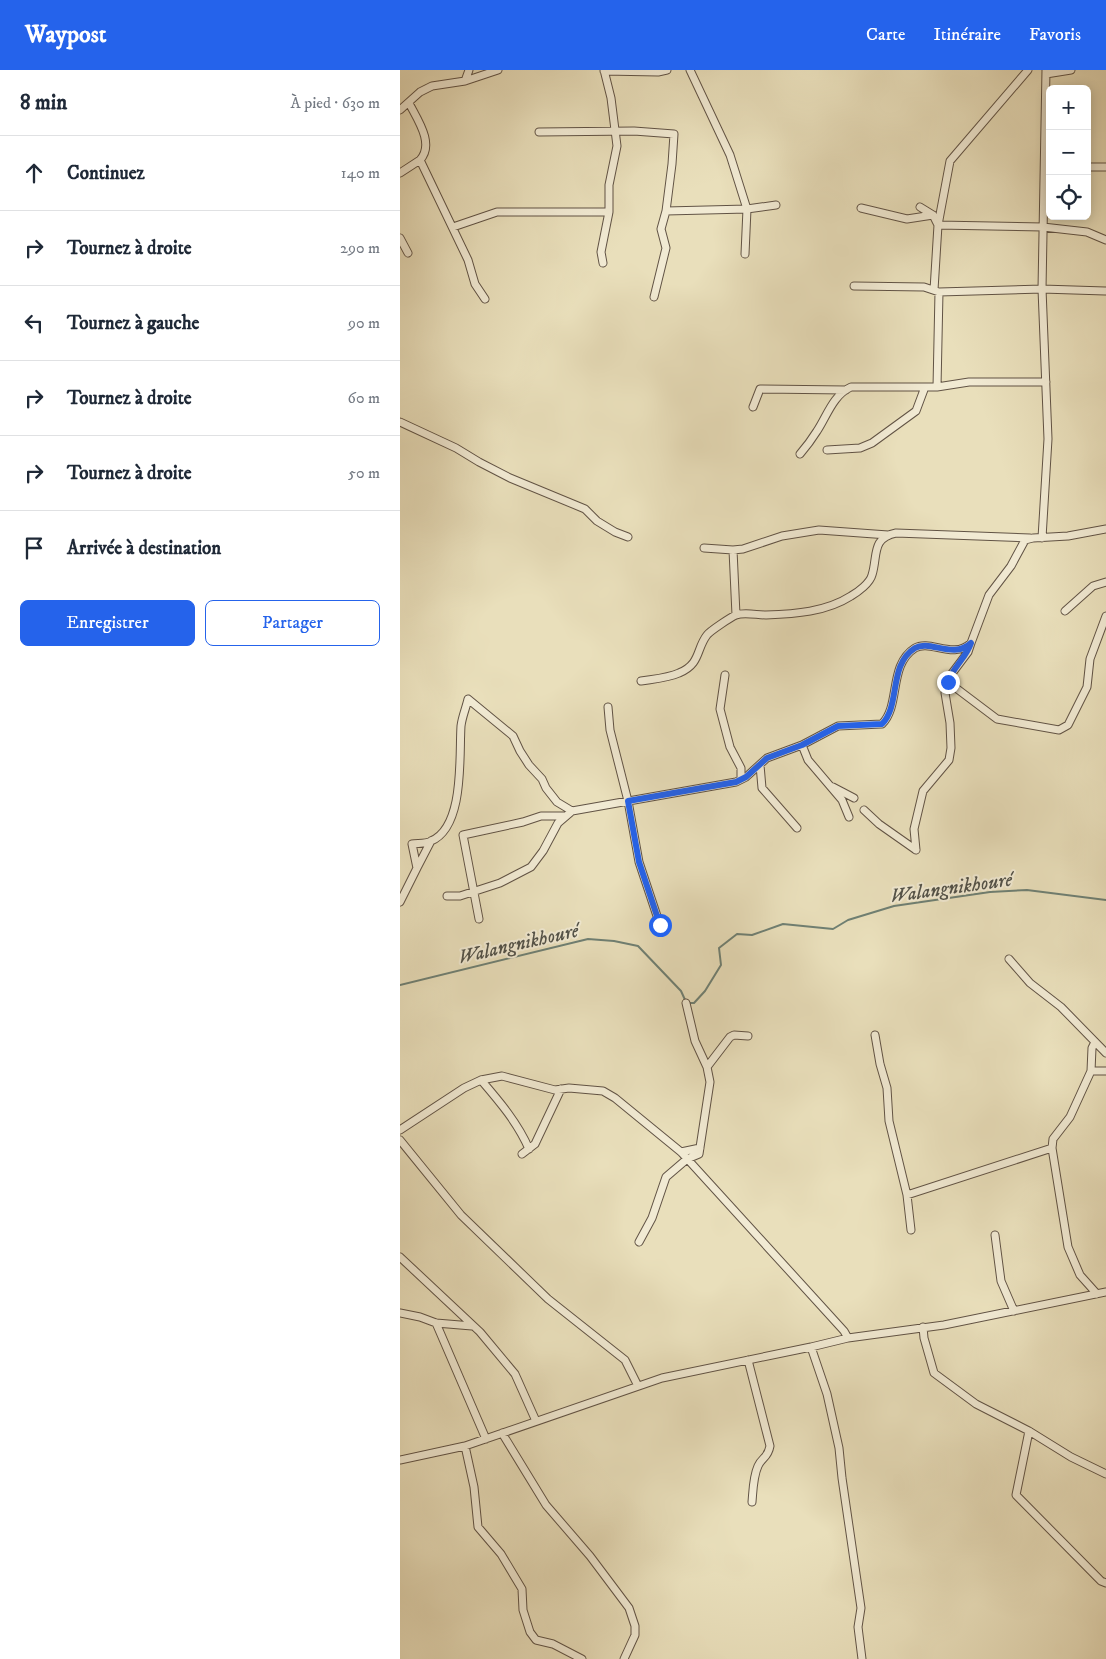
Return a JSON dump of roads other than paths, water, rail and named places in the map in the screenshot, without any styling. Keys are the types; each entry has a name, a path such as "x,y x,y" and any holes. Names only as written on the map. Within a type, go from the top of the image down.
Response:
{"street":[{"path":"465,81 468,70"},
{"path":"400,110 420,92 432,86 465,81 498,70"},
{"path":"603,263 601,252 609,212 609,186 617,146 612,98 604,70 658,72 667,70"},
{"path":"690,70 730,155 747,209 745,254"},
{"path":"937,386 936,291 938,226 950,161 1028,70"},
{"path":"1047,130 1046,72 1072,70"},
{"path":"400,173 426,155 426,146 421,126 409,103"},
{"path":"539,132 616,131 674,134 666,211 661,229 666,248 654,297"},
{"path":"420,160 468,260 475,284 485,299"},
{"path":"1091,167 1106,167"},
{"path":"1042,538 1048,439 1042,289 1046,175"},
{"path":"666,211 747,209 776,205"},
{"path":"920,207 933,215 938,226"},
{"path":"861,208 907,219 933,215"},
{"path":"452,227 497,212 609,212"},
{"path":"938,226 1043,227 1087,232 1106,240"},
{"path":"400,238 408,253"},
{"path":"854,286 924,287 936,291 1042,289 1104,291"},
{"path":"800,454 817,432 834,402 851,387 925,387 968,382 1046,382"},
{"path":"827,450 860,448 872,443 916,410 925,387"},
{"path":"753,407 760,390 846,390"},
{"path":"400,422 456,448 510,478 585,509 597,521 615,532 628,537"},
{"path":"704,548 743,549 782,536 819,530 888,534 1042,538 1068,536 1106,528"},
{"path":"641,681 679,673 696,660 708,634 736,615 809,612 838,604 853,595 868,582 872,576 876,550 880,541 888,534"},
{"path":"864,810 879,824 916,850 914,829 923,791 949,760 951,748 950,723 945,693 950,676 968,652 989,595 1011,566 1025,540 1033,538"},
{"path":"733,550 736,615"},
{"path":"1065,611 1093,586 1106,582"},
{"path":"948,682 997,719 1059,730 1068,725 1087,687 1090,659 1106,616"},
{"path":"447,896 460,896 500,883 531,867 543,852 558,824 564,816 572,811 736,782 767,758 802,745 838,726 882,724 888,718 895,682 903,661 916,647 927,645 952,650 966,648 971,643"},
{"path":"725,675 720,709 730,747 741,768 742,779"},
{"path":"400,902 431,841 442,833 451,818 456,804 459,786 461,724 468,699 513,736 520,752 542,779 546,788 557,802 572,811"},
{"path":"608,707 610,730 628,801 639,862 660,925"},
{"path":"802,745 808,760 842,800 849,817"},
{"path":"760,765 762,788 797,828"},
{"path":"829,784 854,798"},
{"path":"479,919 473,892 472,874 463,835 524,822 541,816 564,816"},
{"path":"417,868 412,844 431,841"},
{"path":"1008,959 1030,983 1061,1007 1106,1053"},
{"path":"639,1242 652,1218 666,1177 687,1159 699,1154 710,1082 707,1067 694,1040 686,1003"},
{"path":"875,1034 880,1064 887,1088 890,1121 907,1195 911,1230"},
{"path":"707,1067 730,1037 734,1035 748,1036"},
{"path":"1095,1042 1092,1048 1091,1071 1070,1117 1053,1139 1052,1148 1068,1247 1080,1276 1097,1294"},
{"path":"1091,1071 1106,1071"},
{"path":"400,1130 464,1088 481,1080 502,1076 555,1090 569,1088 603,1092 615,1098 681,1152 844,1331 848,1338"},
{"path":"481,1080 502,1105 529,1149"},
{"path":"522,1154 535,1144 561,1089"},
{"path":"400,1140 461,1216 548,1299 626,1360 638,1386"},
{"path":"681,1152 700,1148"},
{"path":"907,1195 1052,1148"},
{"path":"995,1235 1001,1281 1014,1311"},
{"path":"400,1257 480,1332 515,1374 536,1421"},
{"path":"400,1460 465,1446 662,1378 848,1338 1014,1311 1106,1292"},
{"path":"400,1313 420,1317 436,1324 472,1326"},
{"path":"436,1324 486,1439"},
{"path":"923,1327 924,1338 934,1373 976,1404 1029,1431 1071,1457 1106,1474"},
{"path":"811,1347 826,1394 839,1448 861,1608 858,1627 862,1659"},
{"path":"748,1360 770,1446 768,1454 757,1467 752,1502"},
{"path":"1029,1431 1016,1495 1101,1581 1106,1583"},
{"path":"502,1433 546,1505 590,1556 629,1608 635,1626 635,1635 624,1659"},
{"path":"465,1446 474,1487 478,1527 501,1554 522,1589 523,1610 530,1632 536,1640 553,1644 582,1659"}],"waterway":[{"name":"Walangnikhouré","path":"689,1003 694,1003 705,991 721,965 719,948 737,934 752,935 783,924 833,929 848,920 894,906 990,892 1027,890 1106,900"},
{"name":"Walangnikhouré","path":"400,985 588,939 614,941 638,946 681,991 686,1002"}]}
